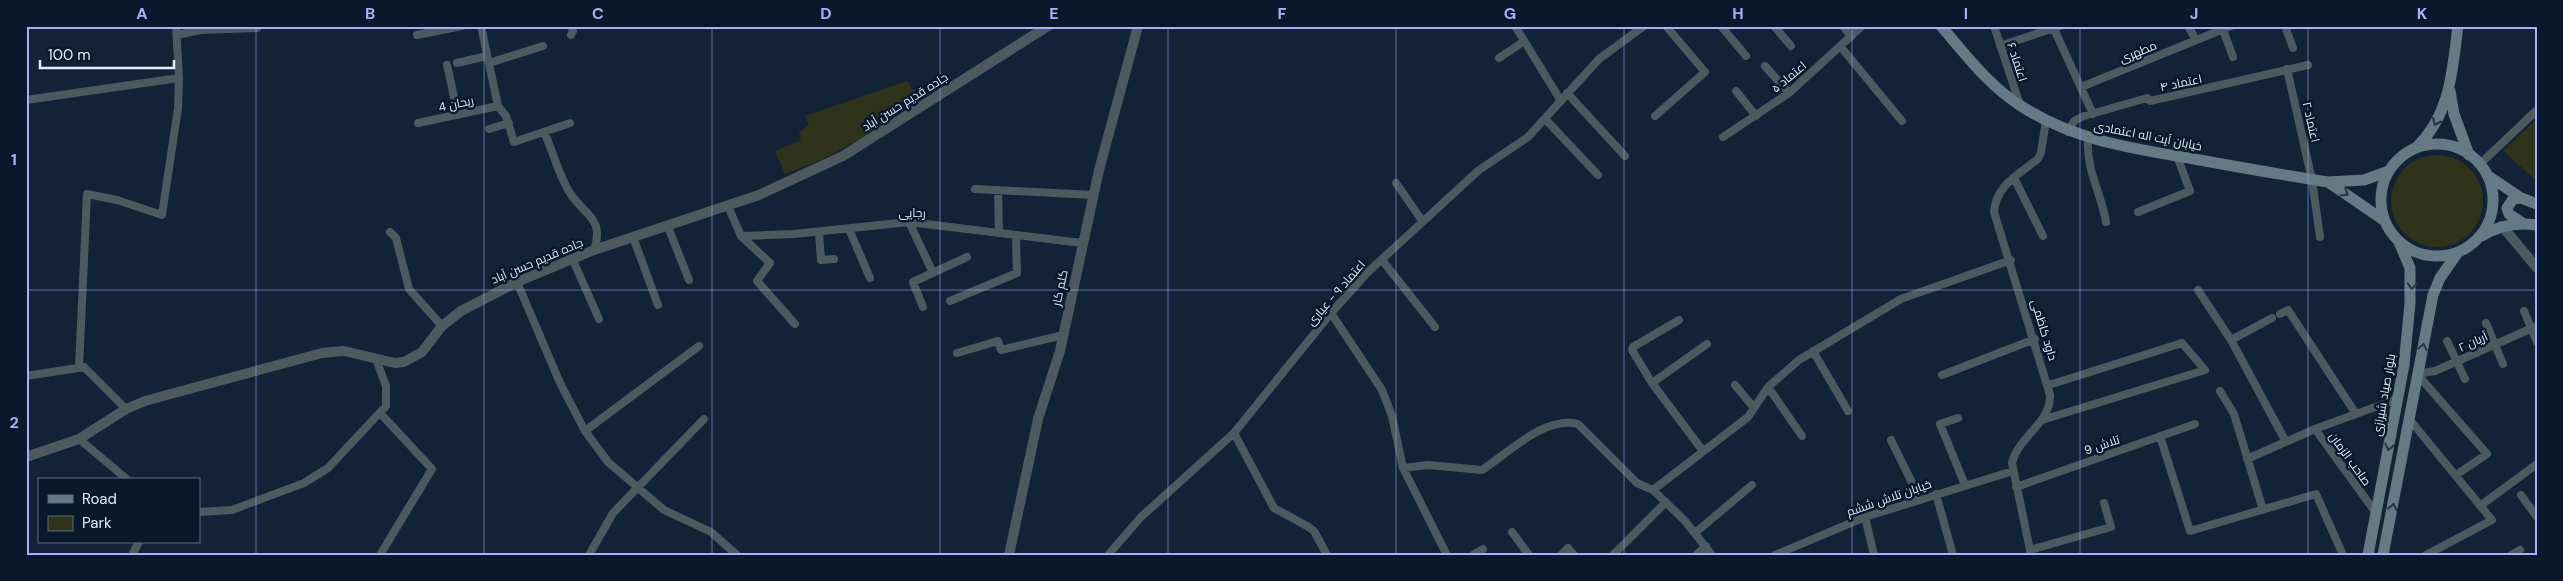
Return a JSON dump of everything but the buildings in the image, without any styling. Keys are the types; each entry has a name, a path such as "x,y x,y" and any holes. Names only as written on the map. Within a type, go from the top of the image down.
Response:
{"main road":[{"name":"خیابان آیت اله اعتمادی","path":"1941,26 1978,69 2020,105 2068,132 2109,144 2328,182 2364,180 2389,170"},
{"path":"2458,26 2450,91 2432,132 2416,148 2403,155 2389,170 2382,187 2381,204 2385,221 2398,240 2420,254 2439,256 2458,252 2502,226 2537,225"},
{"path":"2450,91 2454,114 2469,155"},
{"path":"2416,148 2444,145 2469,155 2480,164 2487,175 2492,191 2493,208 2488,224 2478,239"},
{"path":"2487,175 2521,198 2537,204"},
{"path":"2328,182 2385,221"},
{"path":"2521,198 2513,199 2507,208 2509,214 2524,224"},
{"name":"بلوار صیاد شیرازی","path":"2368,555 2404,365 2412,284 2410,268 2398,240"},
{"path":"2383,555 2433,294 2440,278 2458,252"}],"street":[{"path":"79,368 87,194 116,200 162,215 173,148 179,78 176,26"},
{"path":"417,35 462,26"},
{"path":"481,26 498,106 509,123 514,142 570,123"},
{"name":"جاده قدیم حسن آباد","path":"26,457 79,439 126,409 164,394 230,380 322,353 344,352 376,359 404,362 422,352 442,326 461,311 517,282 594,250 668,227 759,195 842,156 1048,26"},
{"name":"کلم کار","path":"1009,555 1038,419 1063,335 1093,195 1138,26"},
{"path":"1514,26 1561,101"},
{"name":"اعتماد ۹ - عیاری","path":"1108,555 1141,518 1234,434 1331,313 1368,272 1479,170 1528,137 1546,120 1599,59 1644,26"},
{"path":"1655,116 1705,72 1666,26"},
{"path":"1721,26 1746,56"},
{"path":"1774,26 1791,46"},
{"path":"1843,26 1850,37"},
{"name":"اعتماد ۵","path":"1723,137 1789,93 1862,26"},
{"name":"اعتماد ۶","path":"1994,26 2020,105"},
{"path":"2188,26 2196,40"},
{"name":"مطهری","path":"2081,87 2231,26"},
{"path":"2285,26 2294,48"},
{"path":"176,35 200,30 257,28"},
{"path":"2000,46 2057,28 2093,114"},
{"path":"2223,30 2233,57"},
{"path":"1499,58 1523,42"},
{"path":"457,63 488,60 543,46"},
{"path":"1840,46 1902,121"},
{"path":"447,64 458,114"},
{"name":"اعتماد ۴","path":"2068,132 2074,121 2138,100 2147,98 2150,101 2308,65"},
{"path":"1765,66 1789,93"},
{"name":"اعتماد ۲","path":"2287,70 2312,180 2320,237"},
{"path":"26,100 179,78"},
{"path":"1736,91 1756,116"},
{"path":"1568,93 1625,156"},
{"name":"ریحان 4","path":"418,123 498,106"},
{"path":"2480,164 2537,110"},
{"path":"1546,120 1598,175"},
{"name":"داود کاظمی","path":"2030,552 2013,471 2014,453 2042,420 2050,402 2049,385 2011,260 1994,212 1995,199 1999,190 2038,159 2046,121"},
{"path":"489,129 509,123"},
{"path":"544,132 570,193 592,215 597,234 594,250"},
{"path":"2088,138 2090,170 2103,205 2106,222"},
{"path":"2138,212 2190,191 2177,156"},
{"path":"2014,178 2043,236"},
{"path":"1396,183 1423,222"},
{"path":"975,189 1093,195"},
{"path":"998,190 998,233"},
{"path":"728,206 742,236 770,262 757,281 795,324"},
{"path":"909,222 933,273"},
{"name":"رجایی","path":"742,236 819,232 909,222 1082,243"},
{"path":"2502,226 2537,268"},
{"path":"668,227 689,280"},
{"path":"849,229 870,278"},
{"path":"390,232 396,238 409,289 442,326"},
{"path":"819,232 821,260 834,259"},
{"path":"597,234 611,244 617,243"},
{"path":"950,301 1017,273 1016,236"},
{"path":"633,237 658,305"},
{"path":"923,307 913,282 967,257"},
{"path":"572,258 599,319"},
{"path":"1382,260 1435,327"},
{"path":"1652,490 1748,417 1768,387 1799,360 1902,299 2011,260"},
{"path":"517,282 549,358 584,431 608,462 664,510 711,532 737,555"},
{"path":"2198,290 2231,340 2286,442"},
{"path":"2280,314 2288,310 2356,414"},
{"path":"2524,311 2534,327 2537,342"},
{"path":"1331,313 1382,390 1392,416 1403,468 1447,555"},
{"path":"2231,340 2272,318"},
{"path":"1679,320 1632,348 1652,383 1703,451"},
{"path":"2486,323 2503,364"},
{"name":"آریان ۲","path":"2417,374 2435,371 2534,327"},
{"path":"957,353 998,341 1001,350 1063,335"},
{"path":"1942,375 2035,339"},
{"path":"2447,341 2465,378"},
{"path":"2042,420 2205,370 2182,343 2049,385"},
{"path":"1652,383 1706,344"},
{"path":"584,431 699,346"},
{"path":"1813,352 1848,411"},
{"path":"200,512 232,510 304,484 328,468 386,406 387,395 383,376 376,359"},
{"path":"26,376 84,367 126,409"},
{"path":"2417,374 2487,454 2456,475"},
{"path":"1735,385 1754,408"},
{"path":"1768,387 1802,436"},
{"path":"2220,391 2234,414 2263,510"},
{"path":"2315,429 2397,399"},
{"path":"380,413 432,469 380,555"},
{"path":"1958,418 1940,424 1965,485"},
{"path":"589,555 613,513 637,486 704,419"},
{"path":"2410,420 2492,520 2426,555"},
{"path":"1403,468 1428,465 1482,470 1523,438 1561,423 1578,424 1637,483 1652,490 1666,502 1696,533 1712,555"},
{"name":"تلاش 9","path":"2016,487 2195,424"},
{"name":"صاحب الزمان","path":"2247,458 2315,429 2376,513"},
{"path":"1234,434 1274,508 1314,531 1327,555"},
{"path":"2160,436 2190,532 2316,494 2343,555"},
{"path":"79,439 126,478"},
{"path":"1890,440 1920,499"},
{"path":"2480,506 2537,464"},
{"name":"خیابان تلاش ششم","path":"1776,555 1865,517 2013,471"},
{"path":"1696,533 1752,485"},
{"path":"1936,494 1953,555"},
{"path":"2521,495 2537,517"},
{"path":"1613,555 1666,502"},
{"path":"2030,552 2111,527 2104,503"},
{"path":"1865,517 1874,555"},
{"path":"1512,532 1530,555"},
{"path":"1696,555 1706,546"},
{"path":"1561,555 1568,548 1574,555"},
{"path":"1474,555 1483,549"},
{"path":"2511,555 2520,550"}],"green space":[{"path":"907,81 917,96 870,134 821,160 785,174 775,151 801,140 799,132 809,125 805,116"},
{"path":"2537,119 2537,181 2503,151"},
{"path":"2437,155 2455,158 2470,168 2480,183 2483,201 2480,219 2470,234 2455,244 2437,247 2419,244 2404,234 2394,219 2391,201 2394,183 2404,168 2419,158"}]}
